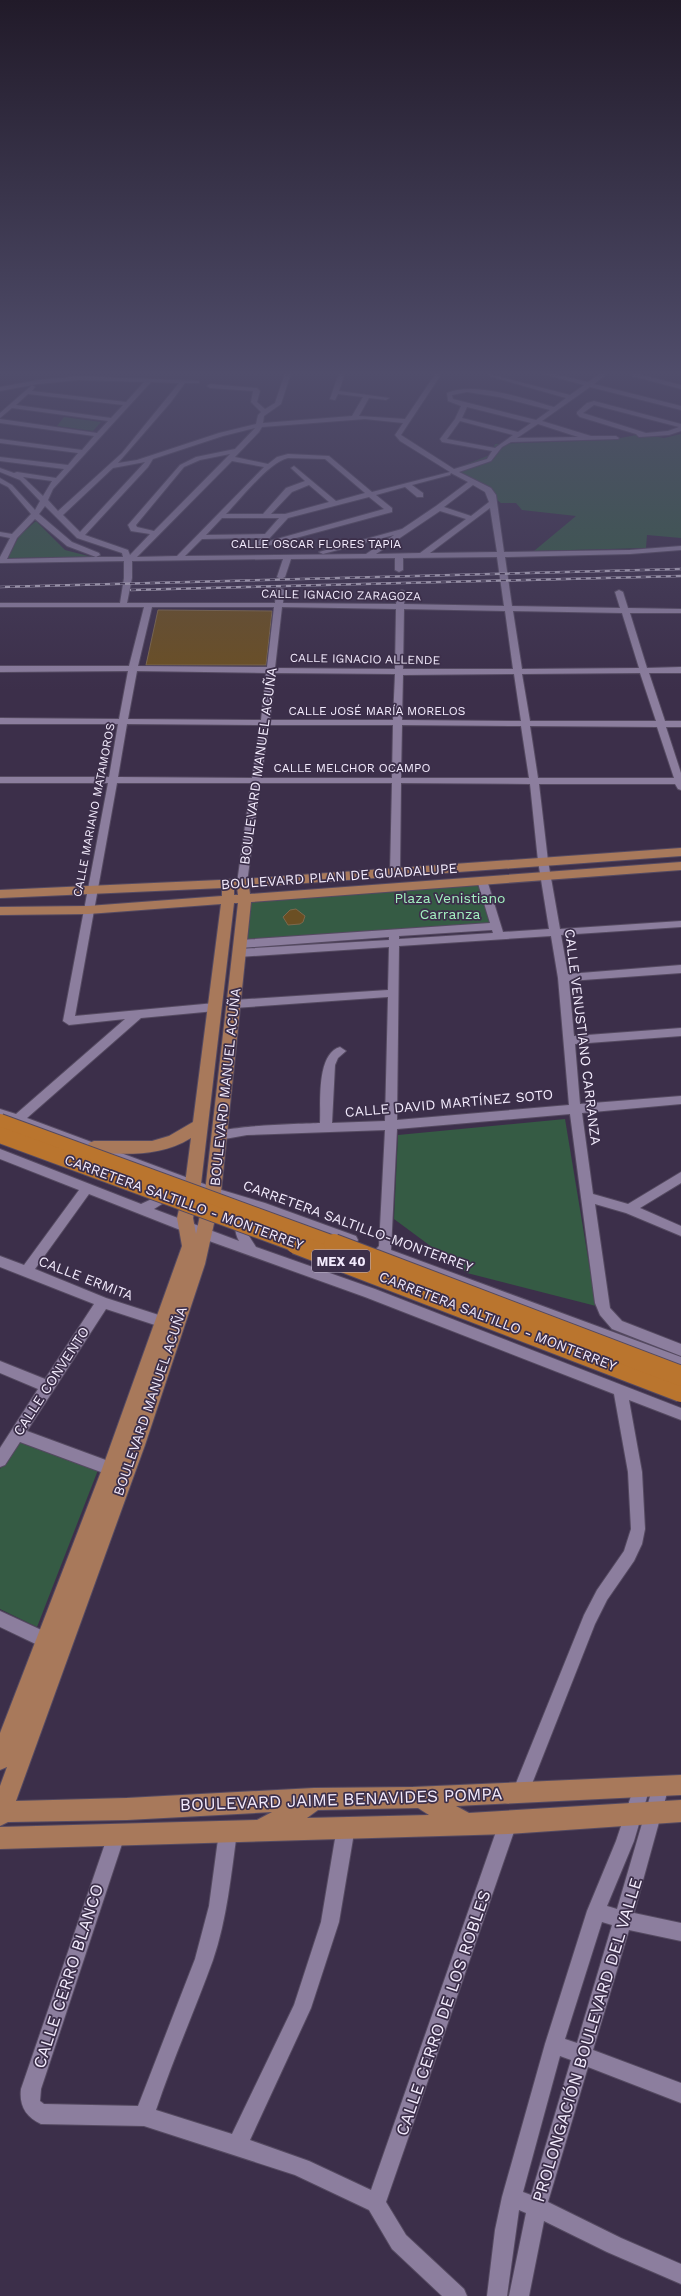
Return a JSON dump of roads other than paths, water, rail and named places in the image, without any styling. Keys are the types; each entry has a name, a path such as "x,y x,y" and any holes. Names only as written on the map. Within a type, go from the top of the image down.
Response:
{"highway":[{"name":"CARRETERA SALTILLO - MONTERREY","path":"9,1121 681,1376"},
{"name":"CARRETERA SALTILLO - MONTERREY","path":"0,1135 291,1242 681,1392"}],"main road":[{"name":"BOULEVARD PLAN DE GUADALUPE","path":"0,911 88,910 395,873 681,852"},
{"name":"BOULEVARD PLAN DE GUADALUPE","path":"0,894 92,891 236,891 482,880 681,866"},
{"name":"BOULEVARD MANUEL ACUÑA","path":"0,1813 169,1327 197,1264 202,1233 213,1192 234,1004 239,948 236,891"},
{"name":"BOULEVARD MANUEL ACUÑA","path":"169,1327 190,1246 186,1226 186,1212 193,1184 215,1007 236,891"},
{"path":"94,1146 142,1149 158,1146 172,1142 200,1124"},
{"name":"BOULEVARD MANUEL ACUÑA","path":"0,1760 44,1640 118,1471"},
{"name":"BOULEVARD JAIME BENAVIDES POMPA","path":"0,1813 127,1809 314,1799 420,1798 661,1786"},
{"path":"420,1798 466,1824"},
{"path":"249,1831 296,1814 314,1799"},
{"name":"BOULEVARD JAIME BENAVIDES POMPA","path":"0,1838 508,1823 681,1810"}],"street":[{"path":"19,477 26,482 80,536 91,542 122,551 129,558"},
{"path":"37,477 57,480"},
{"path":"1,561 14,536 36,514 43,500 60,477"},
{"path":"58,515 99,477"},
{"path":"80,536 135,477"},
{"path":"155,533 134,529 132,526 173,477"},
{"path":"123,605 128,581 129,558 210,477"},
{"path":"180,557 202,537 258,477"},
{"path":"304,477 335,504"},
{"path":"259,546 389,511 373,494 352,477"},
{"path":"221,516 285,516 436,477"},
{"path":"423,556 492,503 491,493 472,481 462,477"},
{"path":"0,480 59,538 73,548 110,558"},
{"path":"368,556 439,508 472,481"},
{"path":"265,516 290,490 310,482"},
{"path":"407,485 420,494"},
{"name":"CALLE VENUSTIANO CARRANZA","path":"492,503 501,553 526,724 543,861 563,978 570,1040 575,1108 605,1311 617,1325 681,1350"},
{"path":"439,508 471,518"},
{"path":"248,557 285,516"},
{"path":"306,556 409,529"},
{"path":"0,534 14,536"},
{"path":"202,537 266,536"},
{"name":"CALLE OSCAR FLORES TAPIA","path":"632,552 681,548"},
{"name":"CALLE OSCAR FLORES TAPIA","path":"1,561 180,557 423,556 501,553 632,552 681,554"},
{"path":"282,577 288,556"},
{"path":"398,570 399,556"},
{"name":"BOULEVARD MANUEL ACUÑA","path":"236,891 244,856 265,722 280,590"},
{"path":"395,873 400,607 402,592"},
{"path":"619,592 642,670 680,783"},
{"name":"CALLE IGNACIO ZARAGOZA","path":"0,605 278,605 681,611"},
{"name":"CALLE MARIANO MATAMOROS","path":"140,1013 69,1021 88,910 114,781 133,668 148,606"},
{"name":"CALLE IGNACIO ALLENDE","path":"0,669 133,668 399,672 681,670"},
{"name":"CALLE JOSÉ MARÍA MORELOS","path":"0,721 681,724"},
{"name":"CALLE MELCHOR OCAMPO","path":"0,780 114,781 397,779 680,783"},
{"path":"482,880 497,930"},
{"path":"239,948 497,930 555,932 681,924"},
{"path":"385,1252 391,1125 394,938"},
{"path":"563,978 681,969"},
{"path":"234,1004 394,993"},
{"path":"9,1121 140,1013 215,1007"},
{"path":"570,1040 681,1032"},
{"path":"326,1128 329,1065 334,1055 340,1051"},
{"name":"CALLE DAVID MARTÍNEZ SOTO","path":"219,1135 247,1131 391,1125 681,1100"},
{"name":"CARRETERA SALTILLO-MONTERREY","path":"0,1113 9,1121 94,1146 213,1192 261,1206 681,1363"},
{"path":"0,1154 202,1233 370,1293 681,1414"},
{"path":"141,1210 162,1197 166,1186 163,1172"},
{"path":"629,1209 681,1177"},
{"path":"26,1272 87,1188"},
{"path":"589,1198 629,1209 681,1231"},
{"path":"251,1250 240,1233 241,1220 243,1215 261,1206"},
{"name":"CALLE ERMITA","path":"0,1261 169,1327"},
{"name":"CALLE CONVENTO","path":"0,1460 103,1302"},
{"path":"0,1367 48,1387"},
{"path":"520,1793 590,1620 602,1595 635,1544 638,1529 635,1472 620,1391"},
{"path":"17,1434 118,1471"},
{"path":"0,1619 44,1640"},
{"name":"PROLONGACIÓN BOULEVARD DEL VALLE","path":"519,2296 537,2207 655,1812 661,1786"},
{"name":"PROLONGACIÓN BOULEVARD DEL VALLE","path":"497,2296 505,2230 512,2198 554,2044 596,1911 635,1813 661,1786"},
{"name":"CALLE CERRO DE LOS ROBLES","path":"376,2203 508,1823"},
{"path":"237,2145 302,2008 330,1922 346,1827"},
{"path":"228,1832 218,1906 204,1959 164,2059 144,2116 297,2165 376,2203 399,2242 457,2296"},
{"name":"CALLE CERRO BLANCO","path":"116,1835 31,2089 30,2104 33,2109 41,2114 144,2116"},
{"path":"596,1911 623,1920 681,1932"},
{"path":"554,2044 681,2094"},
{"path":"512,2198 537,2207 614,2245 681,2274"}],"railway":[{"path":"0,587 681,569"},
{"path":"131,590 681,576"}],"park label":[{"name":"Plaza Venistiano Carranza","path":"450,906"}]}
